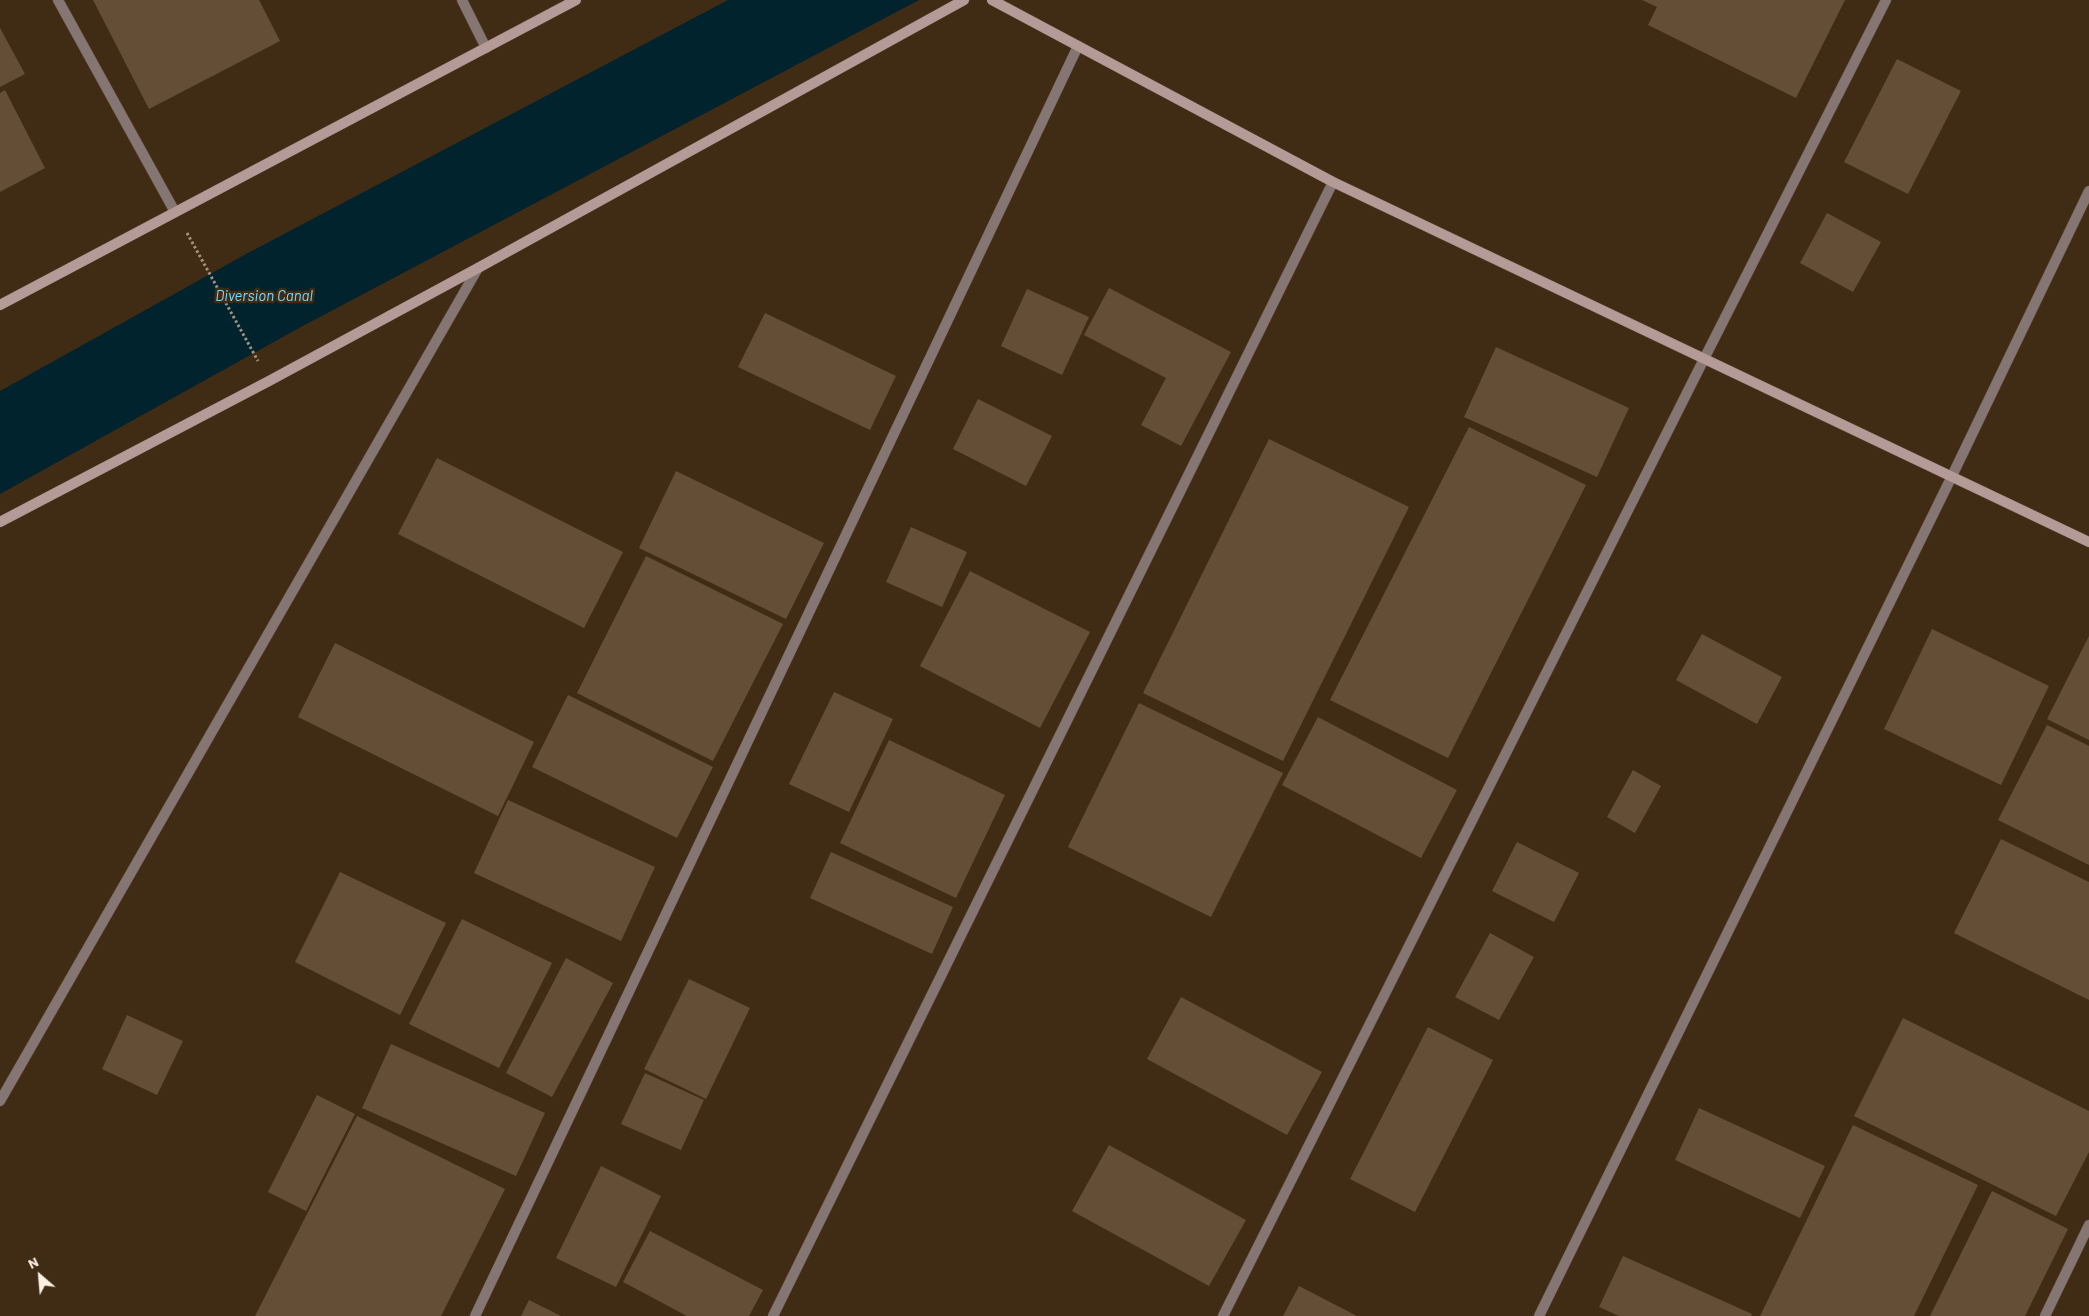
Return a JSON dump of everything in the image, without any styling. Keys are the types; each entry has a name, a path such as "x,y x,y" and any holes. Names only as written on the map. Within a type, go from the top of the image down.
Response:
{"street":[{"path":"58,0 175,212"},
{"path":"462,0 486,48"},
{"path":"0,305 576,0"},
{"path":"0,522 269,382 964,0"},
{"path":"992,0 1333,182 2089,542"},
{"path":"1224,1316 1704,358 1886,0"},
{"path":"475,1316 1078,46"},
{"path":"773,1316 1333,182"},
{"path":"1539,1316 1952,476 2089,191"},
{"path":"0,1101 478,268"},
{"path":"2045,1316 2089,1225"}],"path":[{"path":"196,246 250,346"}],"water":[{"name":"Diversion Canal","path":"728,0 919,0 299,328 0,494 0,391 248,253"}],"building":[{"path":"93,0 259,0 280,41 149,109"},
{"path":"1642,0 1845,0 1796,98 1648,25 1657,7"},
{"path":"0,28 25,74 0,87"},
{"path":"1897,59 1961,91 1908,194 1844,162"},
{"path":"5,90 45,168 0,192 0,93"},
{"path":"1827,213 1881,242 1853,292 1800,263"},
{"path":"1109,288 1231,352 1181,446 1141,425 1166,378 1084,335"},
{"path":"1027,289 1089,317 1062,375 1001,346"},
{"path":"765,313 896,376 870,430 738,367"},
{"path":"1496,347 1629,408 1597,477 1464,417"},
{"path":"978,399 1052,436 1026,486 953,449"},
{"path":"1469,427 1586,485 1448,758 1330,700"},
{"path":"1269,439 1409,507 1283,761 1143,693"},
{"path":"437,458 623,552 584,628 398,534"},
{"path":"676,471 824,543 786,619 639,548"},
{"path":"911,527 967,552 942,607 886,582"},
{"path":"646,556 783,624 713,761 577,693"},
{"path":"970,571 1090,632 1040,728 920,666"},
{"path":"1932,629 2049,686 2001,785 1884,729"},
{"path":"1702,634 1782,677 1757,724 1676,680"},
{"path":"2089,636 2089,740 2047,719"},
{"path":"335,643 534,742 498,816 298,717"},
{"path":"834,692 893,719 849,812 789,784"},
{"path":"568,695 713,767 677,838 532,767"},
{"path":"1139,703 1283,773 1211,917 1068,847"},
{"path":"1318,717 1457,790 1421,858 1282,785"},
{"path":"2047,725 2089,746 2089,865 1998,820"},
{"path":"889,740 1005,795 956,898 840,843"},
{"path":"1633,770 1661,786 1635,833 1607,817"},
{"path":"508,800 655,867 621,941 474,873"},
{"path":"2001,839 2089,882 2089,1000 1954,933"},
{"path":"1517,842 1579,873 1554,922 1492,891"},
{"path":"831,852 953,907 932,954 810,898"},
{"path":"340,872 446,923 400,1015 295,962"},
{"path":"462,919 552,963 499,1068 409,1024"},
{"path":"1490,933 1534,957 1499,1020 1455,997"},
{"path":"566,958 613,983 552,1097 506,1073"},
{"path":"689,979 750,1008 706,1099 644,1069"},
{"path":"1181,997 1322,1072 1287,1135 1147,1059"},
{"path":"127,1015 183,1041 157,1095 102,1069"},
{"path":"1903,1018 2089,1111 2089,1152 2056,1216 1854,1116"},
{"path":"1428,1027 1493,1060 1415,1212 1350,1179"},
{"path":"391,1044 545,1113 516,1176 362,1108"},
{"path":"645,1073 704,1100 681,1150 621,1124"},
{"path":"317,1095 355,1114 306,1211 268,1192"},
{"path":"1699,1108 1825,1166 1800,1218 1675,1160"},
{"path":"357,1116 505,1189 441,1316 255,1316"},
{"path":"1853,1125 1978,1185 1914,1316 1760,1316"},
{"path":"1109,1145 1246,1220 1209,1286 1072,1211"},
{"path":"601,1166 661,1196 616,1287 556,1258"},
{"path":"1992,1191 2068,1229 2025,1316 1930,1316"},
{"path":"650,1231 763,1290 749,1316 687,1316 623,1282"},
{"path":"1623,1256 1752,1314 1751,1316 1619,1316 1599,1307"},
{"path":"1299,1286 1357,1316 1283,1316"},
{"path":"529,1300 561,1316 521,1316"}]}
